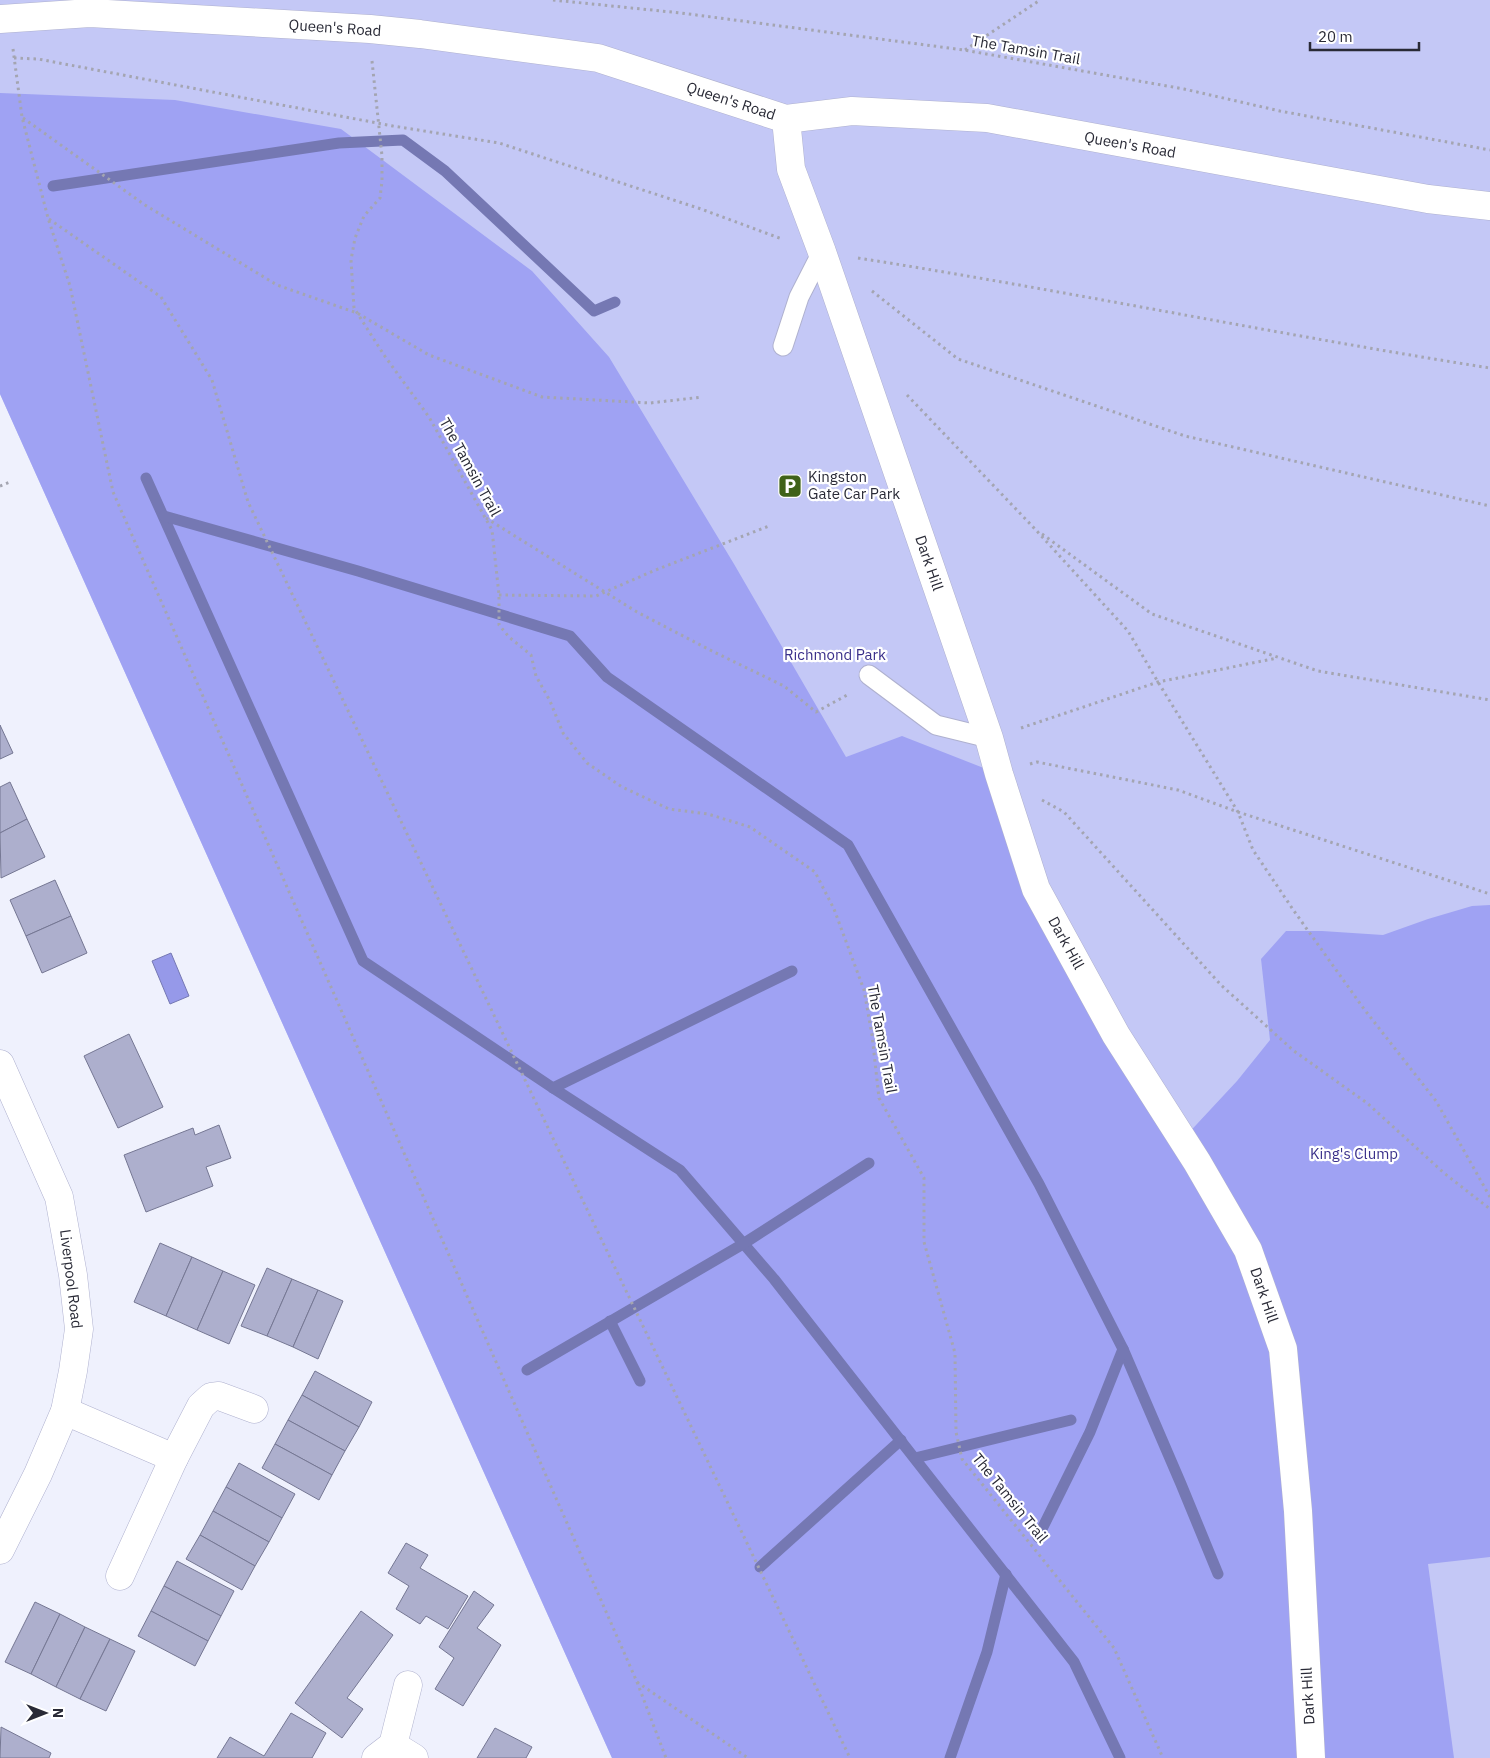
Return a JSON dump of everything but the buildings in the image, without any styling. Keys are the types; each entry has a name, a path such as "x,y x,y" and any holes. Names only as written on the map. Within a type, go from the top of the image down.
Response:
{"street":[{"name":"Queen's Road","path":"0,19 90,13 370,29 420,34 598,58 786,119 852,110 987,118 1428,199 1490,206"},
{"name":"Dark Hill","path":"786,119 791,169 822,252 989,738 1036,889 1116,1035 1197,1162 1248,1250 1282,1349 1298,1511 1311,1758"},
{"name":"Liverpool Road","path":"0,1064 59,1196 73,1275 79,1328 65,1411 38,1474 0,1550"},
{"path":"120,1576 174,1458 201,1406 211,1397 219,1396 254,1409"},
{"path":"65,1411 174,1458"},
{"path":"394,1754 408,1685"}],"lane":[{"path":"783,346 798,297 822,252"},
{"path":"869,674 936,725 989,738"}],"path":[{"name":"The Tamsin Trail","path":"553,0 681,13 964,50 1184,89 1280,111 1490,150"},
{"path":"964,50 1040,0"},
{"name":"The Tamsin Trail","path":"370,29 382,156 382,181 380,198 364,216 355,238 351,260 354,308 384,355 429,417 492,530 499,596 499,625 509,637 530,655 536,676 550,701 563,733 587,763 622,787 669,809 708,814 750,827 815,872 834,909 864,990 872,1035 879,1098 924,1178 924,1242 955,1353 956,1432 962,1459 1114,1648 1163,1758"},
{"path":"666,1758 637,1682 113,492 70,286 48,218 22,117 14,58 38,60 499,144 701,208 822,252 958,274 1375,350 1490,368"},
{"path":"22,117 144,205 277,285 357,313 429,355 542,396 650,403 702,397"},
{"path":"48,218 161,297 212,380 248,502 850,1758"},
{"path":"868,288 958,359 1184,436 1490,506"},
{"path":"907,394 1035,529 1128,631 1238,812 1254,850 1294,911 1359,1001 1436,1101 1490,1197"},
{"path":"0,486 10,482"},
{"path":"485,518 654,620 784,686 816,712 849,695 869,674"},
{"path":"499,596 596,596 653,570 770,526"},
{"path":"1035,529 1152,614 1318,671 1490,700"},
{"path":"989,738 1158,682 1278,658"},
{"path":"999,774 1038,762 1178,790 1238,812 1490,894"},
{"path":"999,774 1064,812 1221,985 1294,1051 1367,1103 1444,1174 1490,1209"},
{"path":"637,1682 748,1758"}],"green space":[{"name":"Richmond Park","path":"0,0 1490,0 1490,1758 612,1758 0,394"},
{"name":"Richmond Park","path":"0,93 175,100 341,129 532,271 609,357 734,564 846,757 902,736 999,774 1036,889 1183,1139 1237,1081 1270,1040 1261,959 1286,931 1383,935 1472,906 1490,905 1490,1557 1428,1564 1454,1758 612,1758 0,394"}],"shaded area":[{"path":"171,953 189,996 170,1004 152,961"}],"waterway":[{"path":"53,186 339,143 403,140 445,171 594,311 615,302"},
{"path":"146,478 363,961 680,1170 774,1279 1074,1662 1120,1758"},
{"path":"164,516 358,571 570,636 607,677 848,845 1039,1184 1123,1349 1218,1574"},
{"path":"553,1088 792,971"},
{"path":"527,1370 743,1244 869,1163"},
{"path":"610,1321 640,1381"},
{"path":"1038,1537 1090,1432 1123,1349"},
{"path":"915,1458 1071,1420"},
{"path":"760,1567 901,1440"},
{"path":"950,1758 987,1652 1006,1574"}],"place":[{"name":"Kingston Gate Car Park","path":"790,486"}],"park label":[{"name":"King's Clump","path":"1354,1154"}]}
